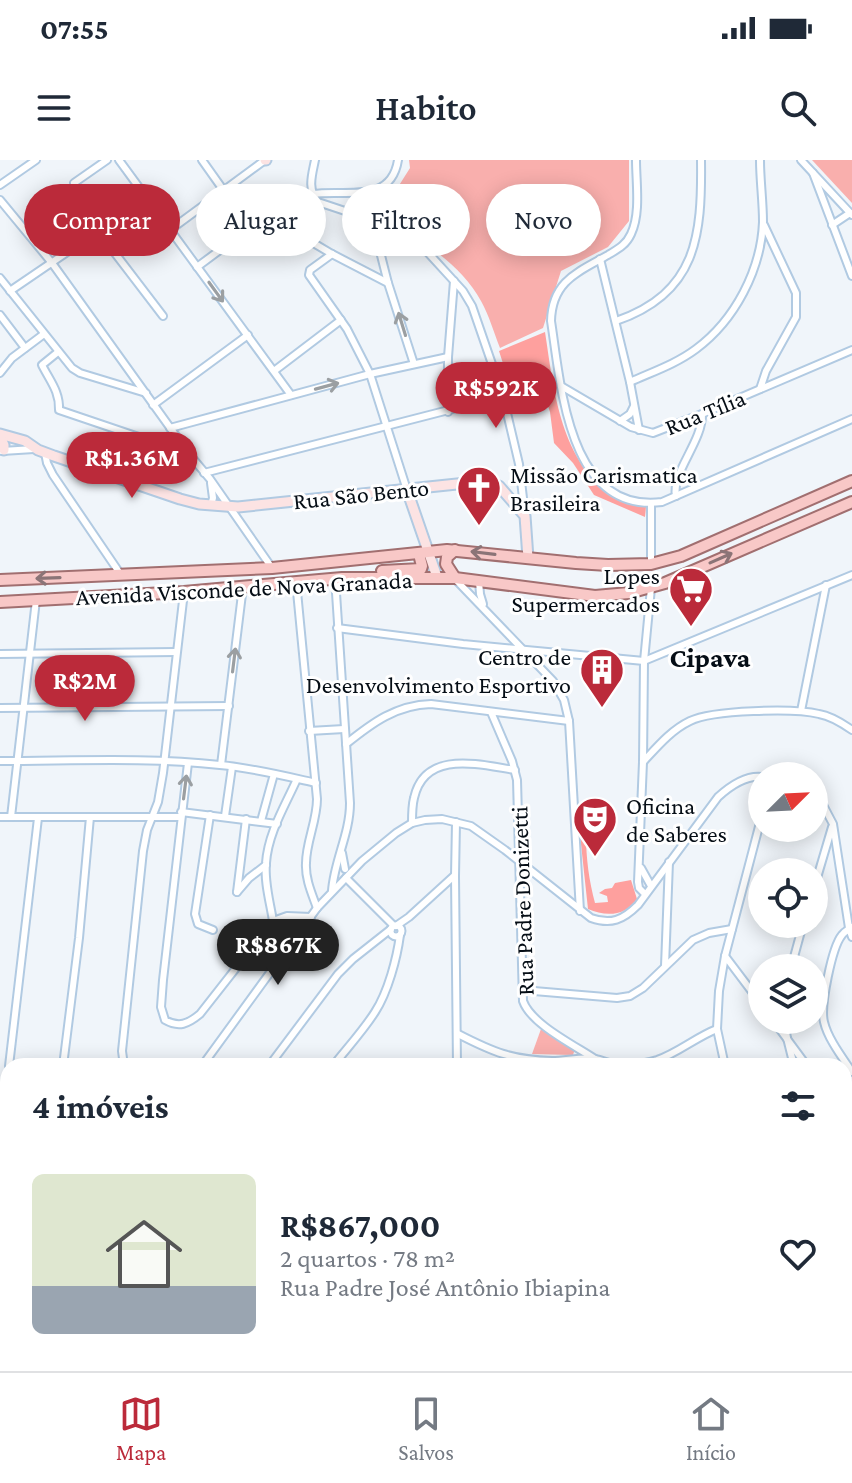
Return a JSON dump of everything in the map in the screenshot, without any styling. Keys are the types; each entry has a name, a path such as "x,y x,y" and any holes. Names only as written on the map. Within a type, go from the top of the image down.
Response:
{"main road":[{"path":"0,580 272,568 455,550 608,565 651,564 681,556 852,481"},
{"name":"Avenida Visconde de Nova Granada","path":"0,602 184,592 338,578 455,578 595,596 615,595 651,588 852,502"},
{"path":"455,550 447,557 446,564 455,578"},
{"path":"338,578 352,573 421,569 424,553"}],"street":[{"path":"0,173 3,183 36,160"},
{"path":"74,183 107,160"},
{"path":"119,160 136,184"},
{"path":"202,160 221,184"},
{"path":"234,184 265,160"},
{"path":"311,184 315,160"},
{"path":"326,193 377,191 391,178 398,160"},
{"path":"636,160 633,232 625,244 566,281 553,303 551,321 561,386 575,443 592,473 613,492 629,500 651,503 676,496 852,419"},
{"path":"616,321 659,300 684,270 694,249 698,229 701,160"},
{"path":"630,382 695,350 727,317 743,292 757,257 763,222 760,160"},
{"path":"801,160 851,214 832,225"},
{"path":"813,173 852,276"},
{"path":"823,203 831,192"},
{"path":"2,205 52,263 272,568"},
{"path":"760,389 770,363 796,317 797,305 796,293 763,222"},
{"path":"180,244 274,371 287,396"},
{"path":"326,250 388,283"},
{"path":"332,254 310,270 309,275 341,320 370,374 424,553 437,577"},
{"path":"10,291 62,256"},
{"path":"117,256 163,316"},
{"path":"197,267 212,256"},
{"path":"381,256 414,364"},
{"path":"431,256 463,291 472,306 503,396 519,464 528,558"},
{"path":"600,259 639,430"},
{"path":"0,278 72,368 146,393"},
{"path":"448,412 448,357 454,281"},
{"path":"0,315 25,348"},
{"path":"274,371 341,320"},
{"path":"0,373 8,362 44,334"},
{"path":"153,405 248,335"},
{"name":"Rua Tília","path":"561,386 620,421 639,430 657,432 852,350"},
{"path":"58,352 42,365 56,390 59,410 189,454"},
{"path":"170,428 370,374 448,357"},
{"path":"207,476 503,396"},
{"path":"620,421 630,414 634,406"},
{"path":"676,496 675,486 701,427 702,414"},
{"path":"0,435 4,445 2,451 41,451 53,475 121,575"},
{"name":"Rua São Bento","path":"0,435 25,441 41,451 180,499 211,505 229,507 476,482 499,486 525,516"},
{"path":"207,476 213,498 211,505"},
{"path":"651,503 651,564"},
{"path":"337,628 463,644 644,661 852,575"},
{"path":"332,891 333,876 348,831 350,811 337,628 338,578"},
{"path":"455,578 524,649 564,700 569,721 580,911"},
{"path":"296,581 317,810 306,863 317,908"},
{"path":"479,581 484,607"},
{"path":"801,711 826,585"},
{"path":"221,765 243,586"},
{"path":"645,894 638,885 644,661 651,588"},
{"path":"123,1058 143,851 158,802 184,592"},
{"path":"11,817 36,600"},
{"path":"0,654 176,652"},
{"path":"346,744 379,719 408,706 431,704 569,721"},
{"path":"0,708 229,706"},
{"path":"643,762 679,727 702,716 801,711 828,716 852,730"},
{"name":"Rua Padre Donizetti","path":"491,712 515,770 519,800 522,990 526,1010 594,1058"},
{"path":"309,731 344,729"},
{"path":"0,761 221,765 316,783"},
{"path":"188,763 161,1007 165,1020 180,1025 189,1023 200,1014 273,921 287,916 311,917"},
{"path":"412,823 417,788 429,773 440,766 457,763 515,770"},
{"path":"225,816 232,767"},
{"path":"261,821 274,774"},
{"path":"273,921 266,865 268,847 297,779"},
{"path":"208,1058 346,873 412,823 435,819 471,826 591,918 620,920 633,910 718,797 748,779"},
{"path":"0,817 181,814 225,816 277,824"},
{"path":"828,814 833,824 852,937"},
{"path":"210,815 195,914 198,924 213,930"},
{"path":"64,1058 90,817"},
{"path":"10,1058 38,818"},
{"path":"246,819 237,892 266,865"},
{"path":"456,822 457,1058"},
{"path":"823,858 833,824"},
{"path":"723,1058 717,1029 719,991 755,842"},
{"path":"342,852 346,873"},
{"path":"665,966 669,862"},
{"path":"639,864 651,886"},
{"path":"336,865 387,919 395,931 397,953 378,1007 339,1058"},
{"path":"333,876 339,884"},
{"path":"275,1058 332,981 353,959 377,939 395,931 455,876"},
{"path":"843,1058 827,1033 822,1018 833,956 841,935 850,928"},
{"path":"522,990 617,998 630,996 700,936 732,929"},
{"path":"725,956 748,986"},
{"path":"660,1058 717,1029"},
{"path":"458,1034 512,1058"},
{"path":"784,1034 801,1058"},
{"path":"786,1034 792,1058"}],"shaded area":[{"path":"409,160 629,160 629,221 608,247 601,251 601,184 486,184 486,256 590,256 561,271 543,328 500,348 484,306 472,287 441,256 470,256 470,184 400,184 410,168"},
{"path":"812,160 852,160 852,203"},
{"path":"545,332 557,401 572,446 583,466 598,483 620,499 646,507 645,517 594,495 573,463 554,443 550,412 540,382 519,384 507,376 499,351"},
{"path":"580,835 586,835 588,869 595,903 608,902 607,896 599,893 605,889 631,880 637,899 627,909 609,914 588,909"},
{"path":"541,1029 575,1049 573,1055 532,1054"}],"place":[{"name":"Missão Carismatica Brasileira","path":"479,527"},
{"name":"Lopes Supermercados","path":"691,628"},
{"name":"Centro de Desenvolvimento Esportivo","path":"602,709"},
{"name":"Oficina de Saberes","path":"595,858"}],"district":[{"name":"Cipava","path":"710,657"}]}
